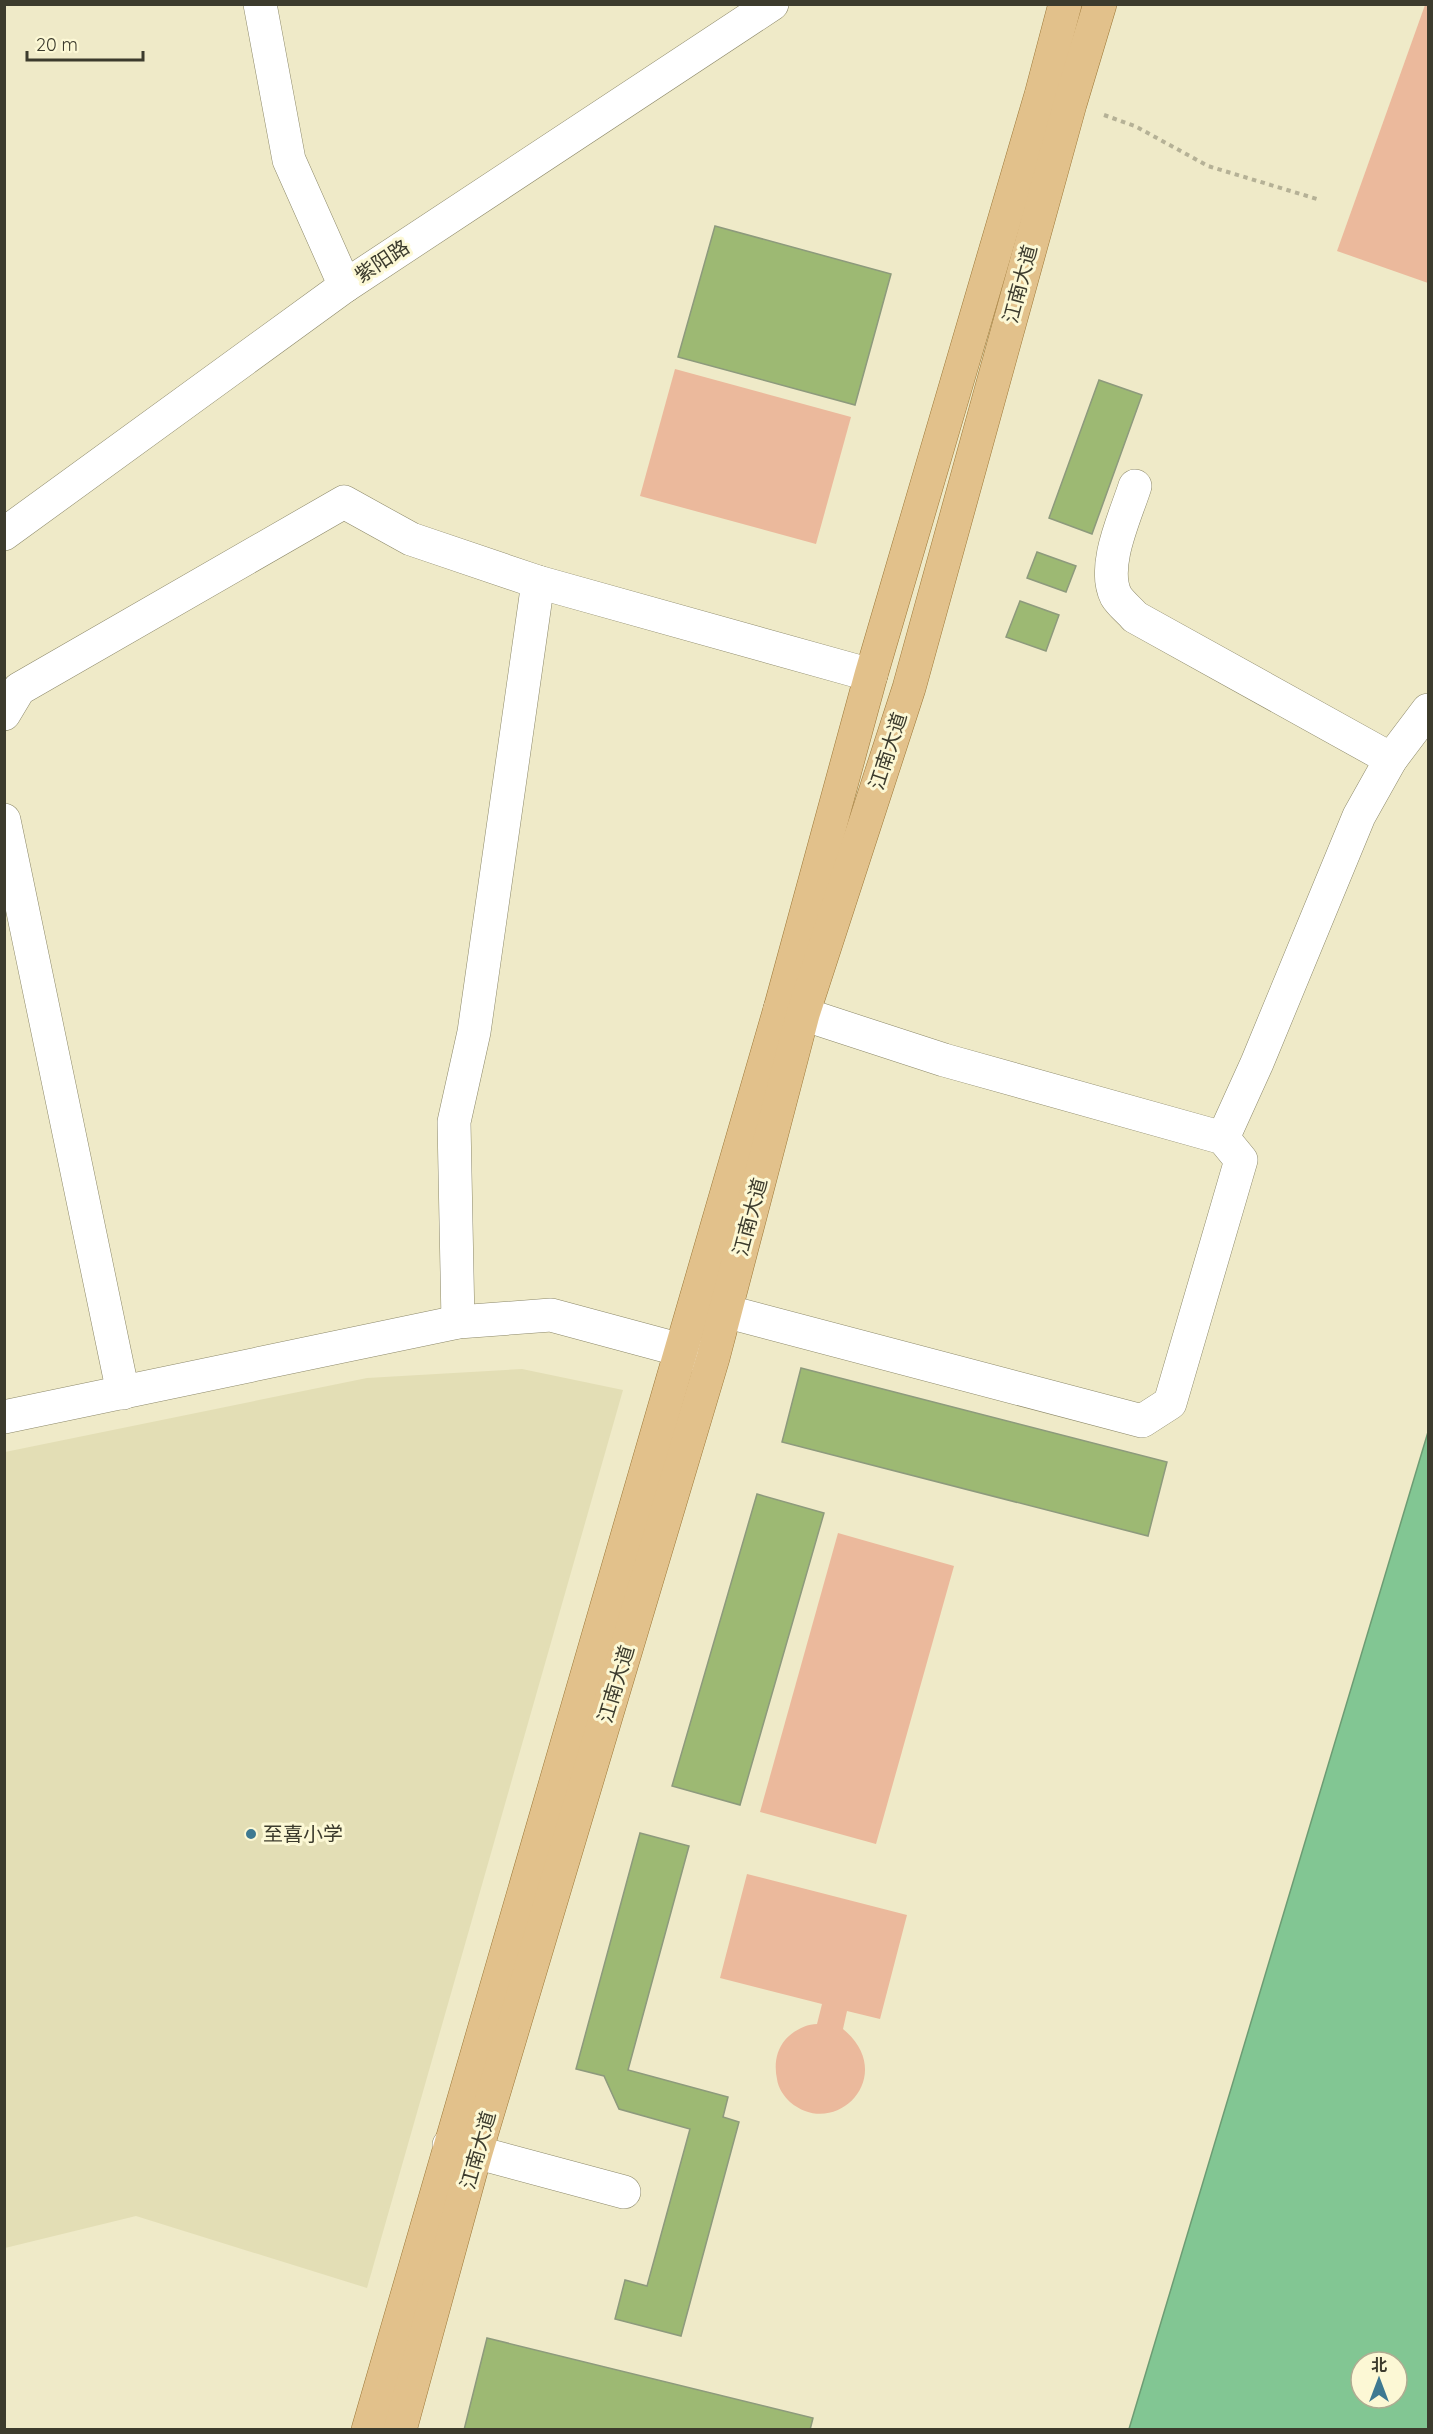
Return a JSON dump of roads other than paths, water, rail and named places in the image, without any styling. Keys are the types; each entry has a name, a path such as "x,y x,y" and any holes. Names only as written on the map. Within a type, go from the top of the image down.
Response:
{"main road":[{"name":"江南大道","path":"368,2430 463,2149 713,1358 791,1012 871,675 1041,95 1065,4"},
{"name":"江南大道","path":"400,2430 463,2149 693,1302 791,1012 909,688 1098,6"}],"street":[{"path":"260,4 289,160 345,286"},
{"name":"紫阳路","path":"4,534 345,286 772,4"},
{"path":"1136,486 1116,544 1111,574 1116,596 1136,617 1390,759"},
{"path":"4,714 19,689 344,502 411,539 538,582 871,675"},
{"path":"458,1322 454,1122 474,1032 538,582"},
{"path":"1223,1137 1257,1063 1359,816 1390,759 1428,710"},
{"path":"4,820 123,1392"},
{"path":"693,1302 1142,1421 1170,1403 1242,1160 1223,1137 944,1060 791,1012"},
{"path":"4,1417 458,1322 551,1315 713,1358"},
{"path":"463,2149 624,2192"}],"place":[{"name":"至喜小学","path":"251,1834"}]}
